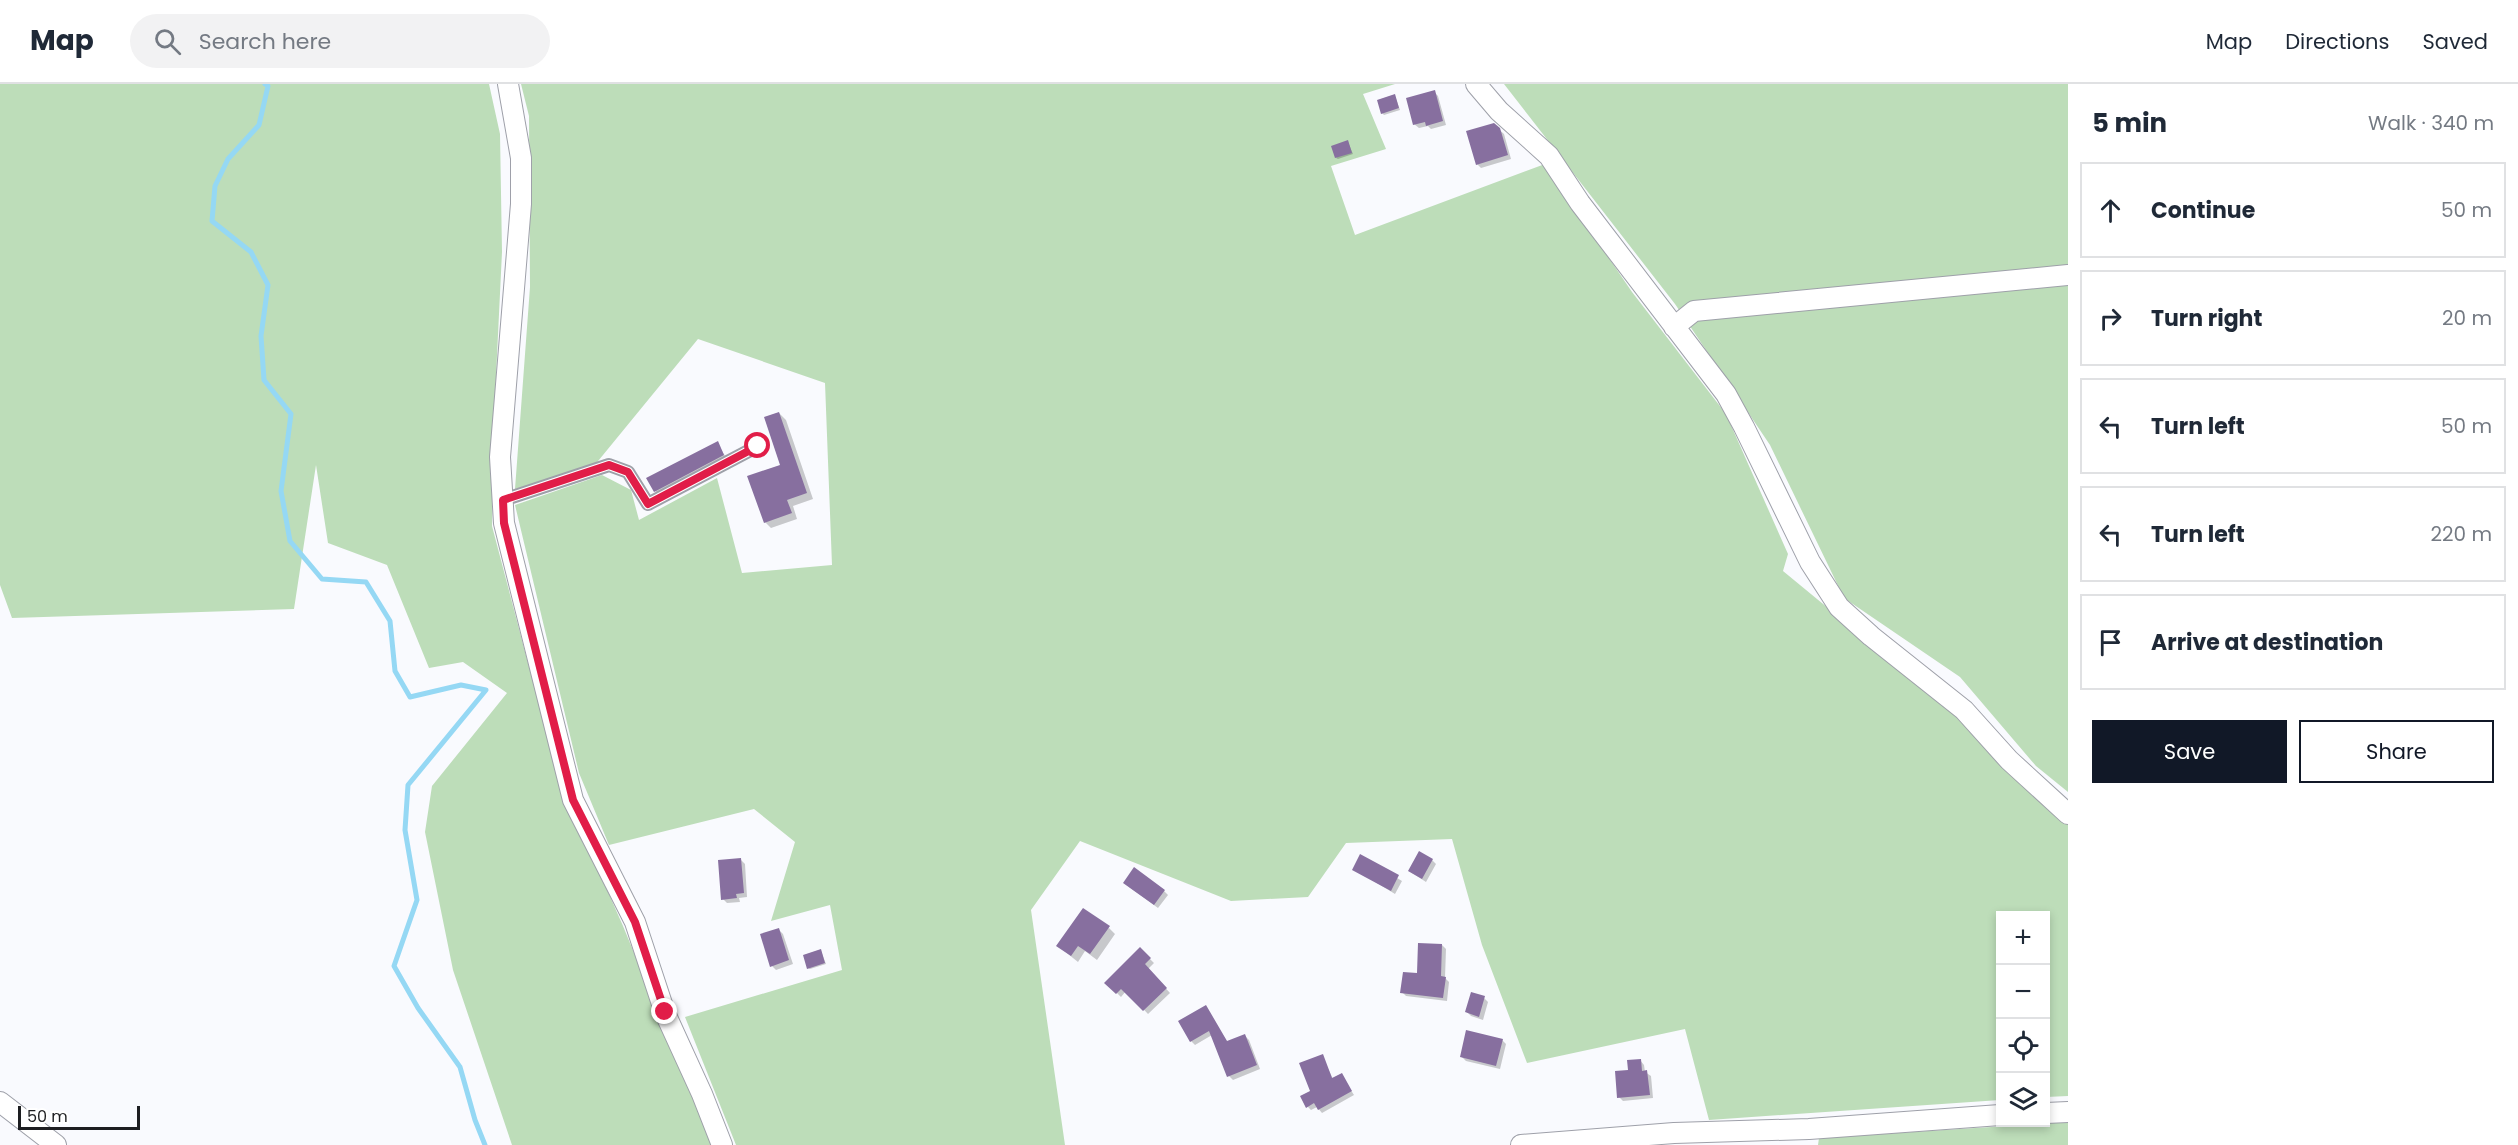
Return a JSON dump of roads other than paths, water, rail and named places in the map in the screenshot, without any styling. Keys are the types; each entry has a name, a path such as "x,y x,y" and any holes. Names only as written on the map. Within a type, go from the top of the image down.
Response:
{"street":[{"path":"508,84 521,158 521,204 500,457 504,523 573,800 635,922 665,1012 722,1145"},
{"path":"1476,84 1499,111 1549,156 1580,203 1726,394 1810,562 1839,607 1871,636 1964,710 2009,760 2068,814"},
{"path":"1674,327 1694,311 2068,275"},
{"path":"0,1102 56,1145"},
{"path":"2050,1113 2068,1112"},
{"path":"1521,1145 1674,1133 1798,1130 1996,1115"}],"lane":[{"path":"503,500 609,465 628,472 648,504 758,446"}],"waterway":[{"path":"265,84 268,86 259,125 228,159 215,186 212,221 251,252 268,285 261,336 264,380 291,414 281,491 290,541 322,579 366,582 390,621 395,671 410,697 461,685 486,690 408,785 405,830 417,900 394,966 418,1008 460,1067 475,1120 485,1145"}]}
